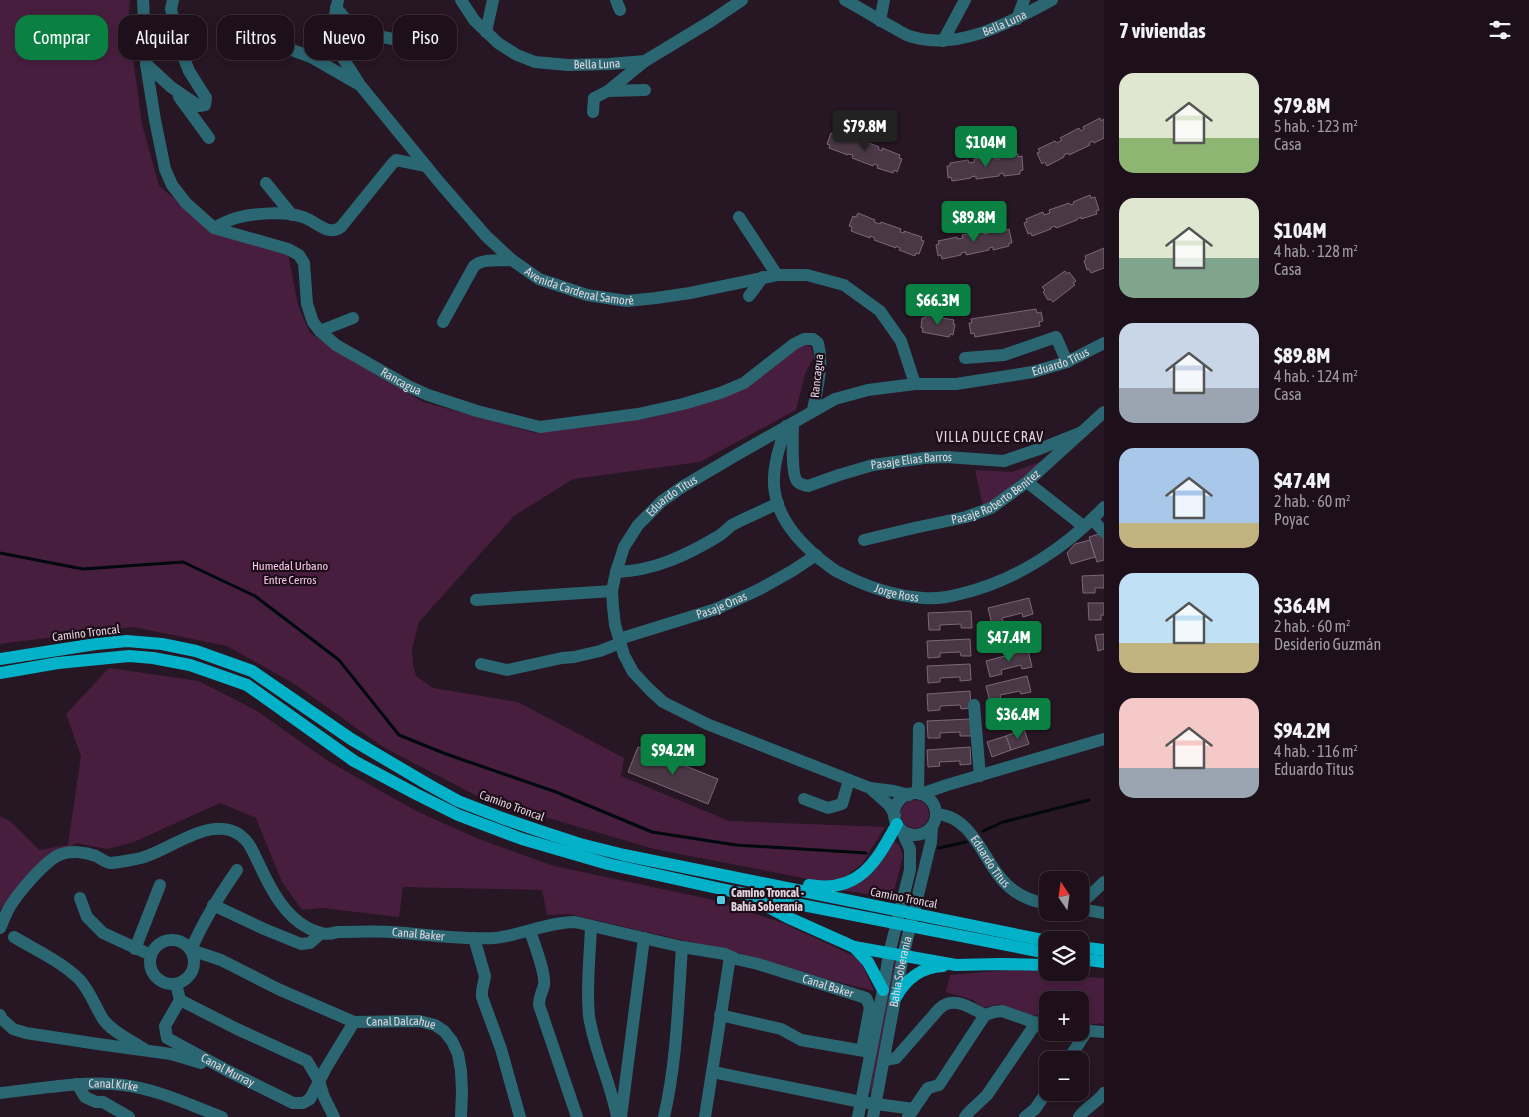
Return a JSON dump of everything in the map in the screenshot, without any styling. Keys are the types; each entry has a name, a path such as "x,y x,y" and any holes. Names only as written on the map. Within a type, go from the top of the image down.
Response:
{"main road":[{"name":"Camino Troncal","path":"0,659 96,644 127,642 162,644 196,651 252,671 351,739 429,785 458,800 502,818 580,844 624,855 701,871 887,915 934,930 1039,951"},
{"name":"Camino Troncal","path":"0,673 58,663 128,656 154,658 190,665 246,685 354,761 458,815 522,839 608,864 735,892 887,915 935,917 1039,939"},
{"path":"701,871 756,876 821,887 834,887 857,878 863,872 882,850 898,823"},
{"path":"735,892 854,947 956,965"},
{"path":"854,947 868,962 883,990"},
{"path":"1089,948 1104,950"},
{"path":"1089,960 1104,962"},
{"path":"896,997 909,979 922,970 938,966 1039,965"},
{"path":"1089,967 1104,967"}],"street":[{"name":"Rancagua","path":"143,0 146,64 165,169 172,185 186,203 214,228 288,249 299,255 304,263 307,304 314,322 320,331 336,345 408,386 428,395 477,411 540,427 638,414 720,393 744,383 794,344 804,339 813,339 818,343 821,353 820,372 813,410"},
{"name":"Bella Luna","path":"461,0 474,20 486,32 517,55 535,62 568,65 645,61 742,0"},
{"path":"486,32 493,0"},
{"name":"Bella Luna","path":"845,0 912,37 937,41 975,35 1017,19 1052,0"},
{"path":"880,20 884,0"},
{"path":"943,41 965,0"},
{"path":"1017,19 1024,0"},
{"path":"146,64 171,86 199,106 205,105 206,98 185,62 171,9 173,1"},
{"path":"337,4 357,32 393,39"},
{"name":"Avenida Cardenal Samoré","path":"337,4 334,20 336,42 340,55 360,85 486,236 512,260 539,279 587,295 627,301 690,293 777,275 807,275 844,285 880,310 901,341 915,384"},
{"path":"294,51 311,57 360,85"},
{"path":"593,112 594,98 608,92 645,61"},
{"path":"171,86 209,138"},
{"path":"608,92 645,90"},
{"path":"214,228 235,218 260,214 292,214 304,217 330,231 336,231 396,160 426,166"},
{"path":"266,183 292,214"},
{"path":"738,218 777,275"},
{"path":"443,322 478,262 512,260"},
{"path":"749,296 764,277"},
{"path":"320,331 353,318"},
{"path":"965,358 1004,355 1056,337 1067,362"},
{"name":"Eduardo Titus","path":"920,796 870,788 849,780 707,724 668,704 650,690 633,672 624,655 619,641 613,608 612,592 624,547 638,525 662,501 682,487 835,398 868,390 915,384 966,382 1033,372 1067,362 1104,343"},
{"name":"Pasaje Roberto Benitez","path":"864,540 973,515 992,508 1027,482 1104,412"},
{"name":"Pasaje Elias Barros","path":"789,424 796,480 808,486 873,466 924,458 946,456 1004,460 1042,448 1082,432"},
{"name":"Jorge Ross","path":"789,424 777,453 774,485 785,522 796,536 816,555 838,572 877,589 923,598 976,590 1028,567 1057,550 1104,507"},
{"path":"1027,482 1104,532"},
{"path":"616,572 633,572 655,567 682,557 719,536 731,526 778,503"},
{"name":"Pasaje Onas","path":"481,664 507,670 574,657 716,609 758,590 816,555"},
{"path":"476,600 612,592"},
{"path":"974,705 980,776"},
{"path":"919,728 920,796"},
{"path":"920,796 935,807 935,821 932,827 925,832 918,835 910,834 898,823 896,807 901,800 920,796 947,785 1104,739"},
{"path":"804,799 828,808 842,804 849,780"},
{"name":"Eduardo Titus","path":"870,788 889,805 898,823"},
{"name":"Eduardo Titus","path":"936,814 946,814 964,826 978,843 999,877 1012,890 1039,903"},
{"name":"Bahía Soberanía","path":"858,1117 867,1051 910,870 910,849 898,823"},
{"name":"Bahía Soberanía","path":"872,1117 903,956 931,842 932,827"},
{"path":"0,928 8,909 28,883 46,863 59,855 72,851 94,855 110,863 144,857 194,834 211,829 228,830 248,842 268,881 291,916 320,934"},
{"path":"80,898 87,917 103,933 151,955 149,962 153,975 160,981 176,984 190,975 194,964 191,950 200,928 237,870"},
{"path":"1089,896 1104,882"},
{"path":"135,948 160,885"},
{"name":"Canal Baker","path":"213,905 301,944 310,943 320,934 337,932 389,932 496,938 562,922 575,922 682,947 724,954 866,998 870,1007 867,1051"},
{"path":"1089,910 1104,913"},
{"path":"591,926 588,995 590,1016 596,1045 614,1100 617,1117"},
{"path":"530,931 544,977 544,986 540,996 541,1011 576,1117"},
{"path":"14,937 56,961 80,980 92,997 102,1018 111,1027 146,1050"},
{"path":"474,938 484,976 481,989 482,997 501,1049 520,1117"},
{"path":"621,1117 644,938"},
{"name":"Canal Dalcahue","path":"151,955 159,944 169,940 177,940 191,950 220,960 278,989 354,1022 419,1021 434,1025 444,1031 452,1041 458,1054 461,1071 461,1117"},
{"path":"664,1117 674,1058 682,947"},
{"path":"705,1117 730,957"},
{"path":"176,984 180,1000 307,1061 319,1082 334,1117"},
{"name":"Canal Murray","path":"180,1000 166,1026 167,1038 293,1103 302,1103 310,1099 354,1022"},
{"path":"884,1060 896,1058 939,1009 947,1003 958,1002 985,1015"},
{"path":"713,1072 875,1104 911,1113 928,1088 939,1085 985,1015 1002,1011 1039,1021"},
{"path":"0,1015 12,1029 26,1033 171,1054 228,1071"},
{"path":"720,1015 781,1029 801,1040 867,1051"},
{"path":"965,1117 986,1095 1039,1026"},
{"path":"1089,1030 1104,1032"},
{"path":"78,1084 84,1097 96,1102 103,1102 129,1117"},
{"name":"Canal Kirke","path":"0,1093 78,1084 125,1086 155,1092 222,1117"},
{"path":"1079,1117 1084,1110 1098,1101 1104,1093"},
{"path":"1025,1117 1035,1109 1040,1101"}],"green space":[{"name":"Humedal Urbano Entre Cerros","path":"0,0 130,0 129,15 118,15 118,60 133,60 142,124 159,186 210,228 288,254 298,305 310,333 423,402 536,433 641,418 740,387 784,354 805,344 811,347 814,360 813,358 805,374 796,410 700,462 573,479 514,516 419,622 412,649 413,665 416,676 433,688 518,702 624,758 621,776 729,821 885,827 862,864 843,878 824,882 654,849 483,799 383,747 293,683 227,646 133,627 0,644"},
{"path":"1062,454 984,511 975,470 1012,472"},
{"path":"109,668 199,681 257,711 328,761 416,811 479,839 554,866 709,899 783,923 860,959 874,991 738,953 569,914 547,915 542,890 403,887 399,917 322,908 302,910 282,882 256,818 220,803 134,842 107,849 77,843 44,860 0,910 0,816 11,822 39,850 68,845 81,756 66,714"},
{"path":"915,800 925,804 929,814 925,824 915,828 905,824 901,814 905,804"},
{"path":"893,839 900,847 903,856 892,898 840,890"},
{"path":"896,960 871,1093 869,1094 893,962"},
{"path":"1007,970 1039,971 1039,981 1089,981 1089,977 1104,978 1104,1025 1101,1023 1089,1025 1089,991 1039,991 1039,1015 1026,1016 999,1004 983,1008 973,1000 946,992 950,975"}],"building":[{"path":"1100,118 1101,121 1104,119 1104,138 1094,143 1093,141 1089,143 1090,145 1069,155 1068,153 1047,166 1045,162 1042,164 1037,153 1040,152 1038,149 1055,141 1057,143 1062,140 1060,138 1079,128 1081,131 1084,129 1083,127"},
{"path":"835,131 853,138 852,140 858,142 859,139 879,147 878,149 882,151 882,148 900,155 899,158 902,159 897,172 894,170 893,173 877,168 878,165 874,164 873,166 852,158 853,155 829,148 830,145 827,144 831,133 834,134"},
{"path":"1018,154 1018,157 1022,156 1023,170 1020,171 1020,174 1004,176 1003,173 999,174 999,176 976,179 976,176 952,181 951,177 948,178 947,166 950,166 950,163 968,160 969,163 974,162 974,159 995,157 995,159 1000,159 999,156"},
{"path":"1090,195 1091,198 1095,197 1099,210 1096,211 1097,214 1081,219 1081,217 1032,236 1031,233 1028,234 1024,223 1027,222 1026,219 1043,212 1044,215 1050,213 1049,210 1069,203 1070,205 1074,204 1073,202"},
{"path":"858,213 875,220 874,222 880,224 881,222 901,229 900,232 904,233 904,231 922,237 921,240 924,241 919,254 916,253 915,256 899,250 900,248 896,246 896,248 874,240 875,238 870,236 870,238 851,231 852,227 849,226 853,216 856,217"},
{"path":"1005,227 1006,230 1009,229 1012,243 1009,243 1009,246 993,250 993,247 989,248 989,250 966,255 966,252 942,259 941,255 938,256 936,245 939,244 938,241 957,237 957,239 963,238 962,235 983,231 984,234 988,233 987,231"},
{"path":"1104,248 1104,268 1091,273 1089,269 1087,270 1084,261 1086,260 1085,256"},
{"path":"1065,271 1067,274 1069,272 1076,281 1073,283 1075,285 1053,302 1050,299 1048,300 1042,287"},
{"path":"1036,309 1037,313 1041,312 1043,321 1039,322 1040,326 975,337 974,333 971,334 969,323 972,323 971,319"},
{"path":"926,315 954,320 953,335 950,334 949,337 922,332 922,318 925,318"},
{"path":"1102,533 1104,538 1104,560 1097,562 1089,537"},
{"path":"1090,540 1095,557 1071,564 1067,553 1075,544"},
{"path":"1104,575 1104,588 1095,588 1095,593 1083,593 1082,576"},
{"path":"1029,598 1033,614 1023,617 1022,613 1002,618 1003,622 992,625 988,608"},
{"path":"1088,603 1104,603 1104,615 1101,615 1101,620 1089,620"},
{"path":"971,611 972,628 961,628 961,624 940,625 940,630 929,630 928,613"},
{"path":"1029,624 1033,640 1023,643 1022,639 1002,644 1003,648 992,651 988,634"},
{"path":"1104,634 1104,649 1098,651 1095,635"},
{"path":"970,639 971,656 961,656 960,652 940,653 940,657 928,658 927,641"},
{"path":"1028,650 1032,667 1022,669 1021,665 1001,670 1002,674 990,677 986,661"},
{"path":"970,664 971,680 960,681 960,677 940,678 940,682 928,683 927,666"},
{"path":"1027,676 1031,692 1021,694 1020,691 1000,695 1001,700 990,702 986,686"},
{"path":"970,691 971,708 961,709 960,705 940,706 940,710 928,711 927,694"},
{"path":"1022,705 1027,723 1019,725 1018,721 1010,724 1006,710"},
{"path":"1006,710 1010,724 992,730 987,716"},
{"path":"970,719 971,736 960,736 960,732 940,733 940,738 928,738 927,721"},
{"path":"1024,729 1029,744 1011,750 1006,736"},
{"path":"1006,736 1011,750 992,757 987,742"},
{"path":"638,747 718,779 708,804 628,772"},
{"path":"970,747 971,764 960,765 960,761 939,762 940,766 928,767 927,750"}],"waterway":[{"path":"0,553 83,569 183,562 255,596 339,660 399,735 446,754 556,792 652,832 736,845 866,853"},
{"path":"983,831 1003,822 1089,800"},
{"path":"939,848 966,842"}],"place":[{"name":"Camino Troncal - Bahía Soberanía","path":"721,900"}],"district":[{"name":"VILLA DULCE CRAV","path":"990,437"}]}
